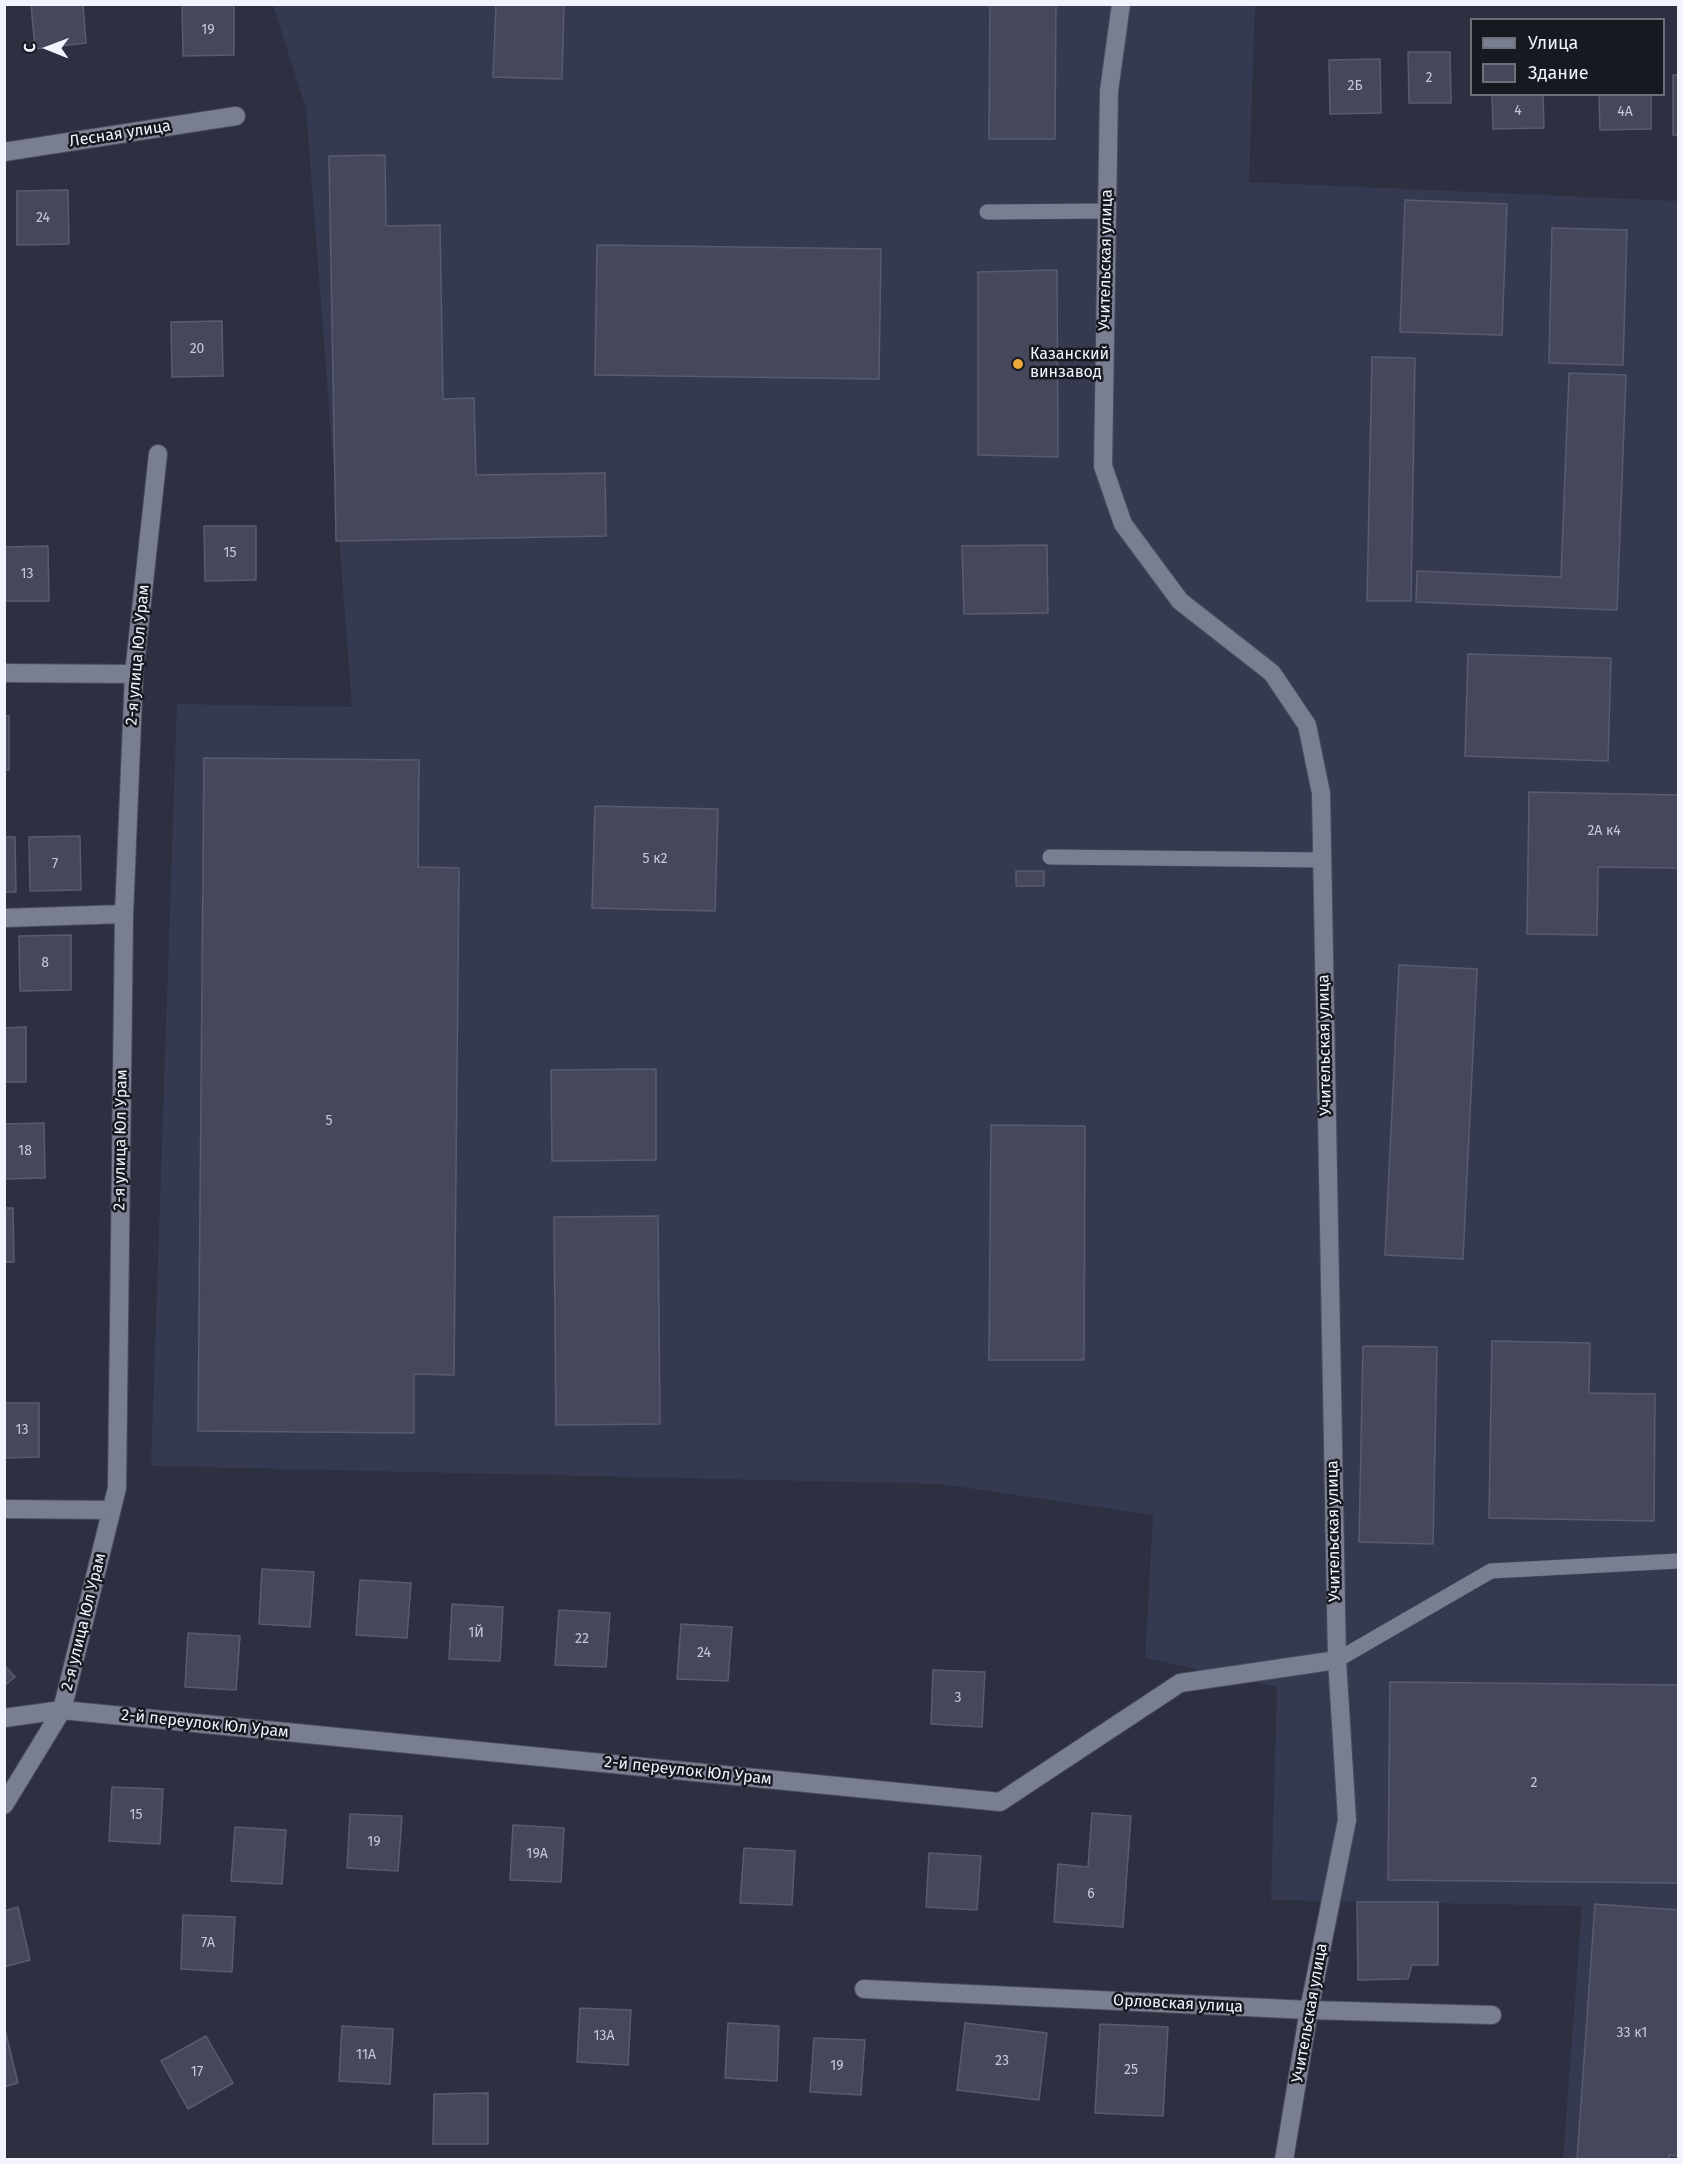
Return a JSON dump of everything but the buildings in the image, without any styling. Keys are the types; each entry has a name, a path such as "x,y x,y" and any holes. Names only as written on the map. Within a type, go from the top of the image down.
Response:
{"street":[{"name":"Учительская улица","path":"1121,4 1109,91 1103,466 1123,524 1180,601 1272,673 1307,724 1321,793 1336,1660 1347,1820 1309,2010 1284,2160"},
{"name":"Лесная улица","path":"4,152 236,116"},
{"name":"2-я улица Юл Урам","path":"4,1805 62,1710 117,1488 124,914 134,674 158,454"},
{"path":"4,673 134,674"},
{"path":"4,918 124,914"},
{"path":"4,1509 111,1510"},
{"name":"2-й переулок Юл Урам","path":"4,1718 62,1710 1000,1802 1180,1683 1336,1660"},
{"name":"Орловская улица","path":"864,1989 1309,2010 1492,2015"}],"lane":[{"path":"987,212 1107,211"},
{"path":"1050,857 1322,860"},
{"path":"1336,1660 1491,1571 1678,1561"}],"shaded area":[{"path":"273,5 1255,5 1249,182 1678,201 1678,2159 1563,2159 1582,1906 1271,1900 1277,1687 1145,1658 1153,1515 940,1484 151,1466 177,704 352,707 306,109"}],"place":[{"name":"Казанский винзавод","path":"1018,364"}]}
